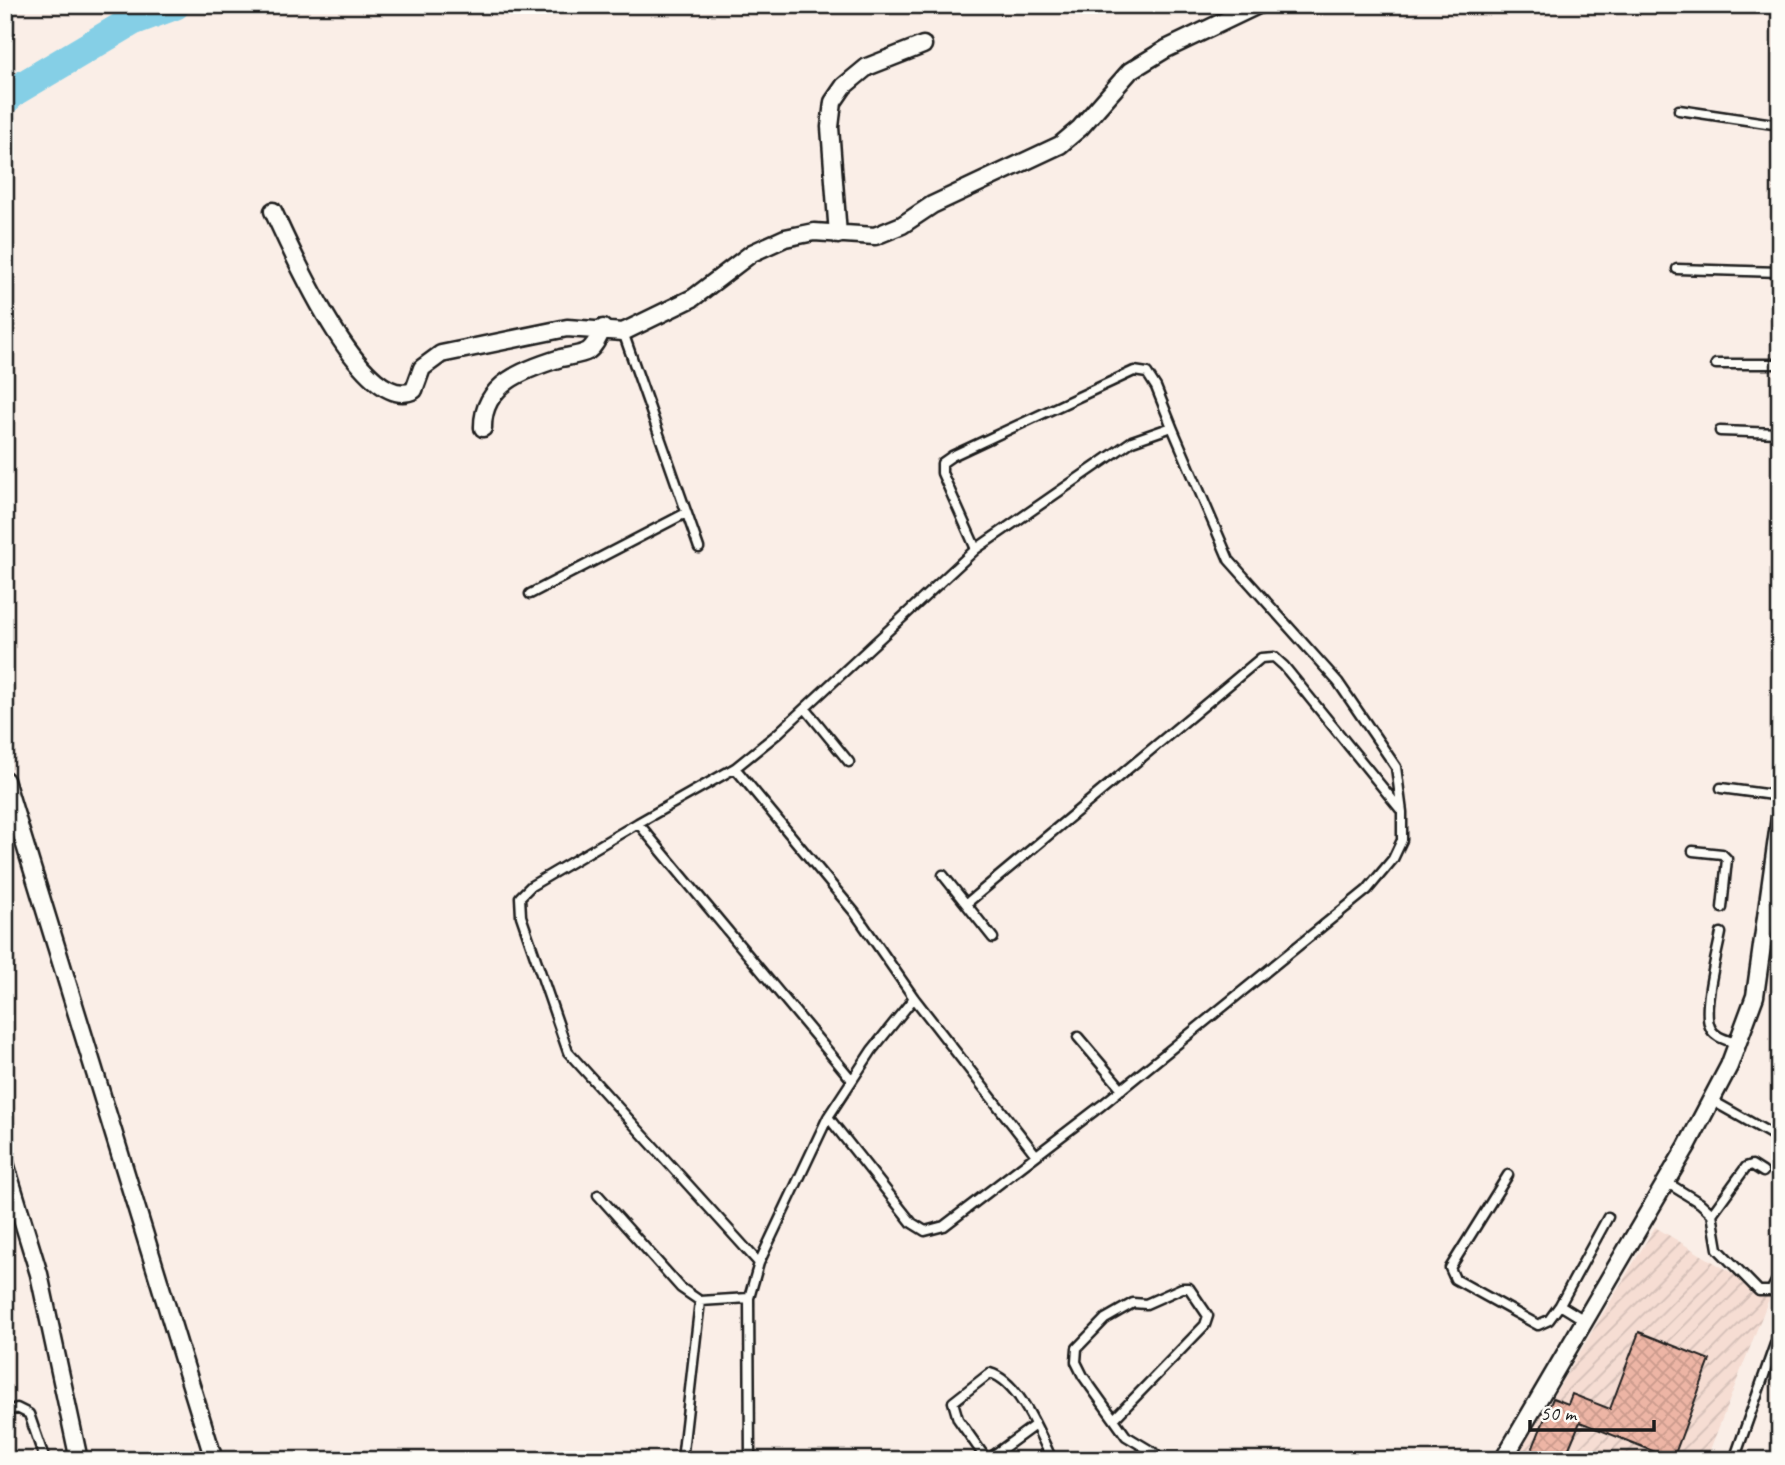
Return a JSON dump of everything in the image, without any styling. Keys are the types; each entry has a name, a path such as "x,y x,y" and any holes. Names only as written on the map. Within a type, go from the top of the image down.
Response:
{"street":[{"path":"273,211 331,329 354,357 383,385 398,393 414,390 422,368 442,354 567,328 603,328 623,332 693,298 752,253 785,237 814,232 875,236 902,225 932,205 1060,145 1080,128 1130,71 1166,49 1258,5"},
{"path":"838,235 830,127 833,102 844,86 867,67 923,46"},
{"path":"483,428 483,414 497,388 509,379 558,359 588,351 603,328"},
{"path":"5,780 214,1460"},
{"path":"1503,1460 1666,1182 1738,1044 1755,996 1780,817"},
{"path":"5,1163 39,1274 79,1460"}],"lane":[{"path":"1679,110 1780,125"},
{"path":"1677,269 1780,272"},
{"path":"623,332 699,548"},
{"path":"1716,364 1780,364"},
{"path":"828,1117 912,1223 925,1231 944,1226 1122,1089 1367,890 1393,859 1402,840 1402,812 1396,767 1338,682 1229,561 1156,387 1147,373 1135,371 951,456 942,463 942,473 976,549"},
{"path":"759,1264 568,1052 521,916 520,897 531,886 735,768 805,708 976,549 1132,441 1172,427"},
{"path":"1720,431 1780,433"},
{"path":"530,594 686,513"},
{"path":"968,903 1261,658 1274,657 1284,666 1402,812"},
{"path":"805,708 849,762"},
{"path":"735,768 855,913 914,998 1036,1155"},
{"path":"1721,788 1780,796"},
{"path":"638,823 852,1080"},
{"path":"1693,851 1722,854 1727,859 1722,908"},
{"path":"943,876 968,903 993,938"},
{"path":"1721,933 1707,1012 1709,1026 1720,1037 1738,1044"},
{"path":"750,1460 749,1298 759,1264 828,1117 852,1080 914,998"},
{"path":"1078,1037 1122,1089"},
{"path":"1711,1100 1780,1139"},
{"path":"1712,1214 1746,1167 1752,1165 1763,1172"},
{"path":"1508,1175 1450,1268 1450,1274 1538,1325 1549,1320 1560,1305 1608,1217"},
{"path":"1666,1182 1700,1203 1712,1214 1717,1249 1739,1274 1765,1293 1775,1286 1780,1275"},
{"path":"598,1195 667,1273 699,1301 749,1298"},
{"path":"1114,1419 1205,1325 1208,1316 1205,1308 1189,1288 1182,1288 1146,1304 1133,1303 1105,1319 1077,1348 1076,1362 1083,1376 1126,1436 1156,1454 1160,1460"},
{"path":"682,1460 699,1301"},
{"path":"1560,1305 1586,1321"},
{"path":"1734,1460 1780,1330"},
{"path":"1035,1425 987,1460 953,1409 953,1402 979,1378 990,1373 999,1375 1026,1408 1035,1425 1052,1460"},
{"path":"5,1412 17,1408 29,1413 45,1460"}],"shaded area":[{"path":"1655,1227 1770,1296 1706,1460 1515,1460"}],"building":[{"path":"1639,1332 1710,1360 1673,1459 1580,1422 1564,1460 1528,1460 1553,1398 1568,1404 1572,1394 1610,1409"}],"waterway":[{"path":"5,100 16,90 132,21 175,5"}]}
